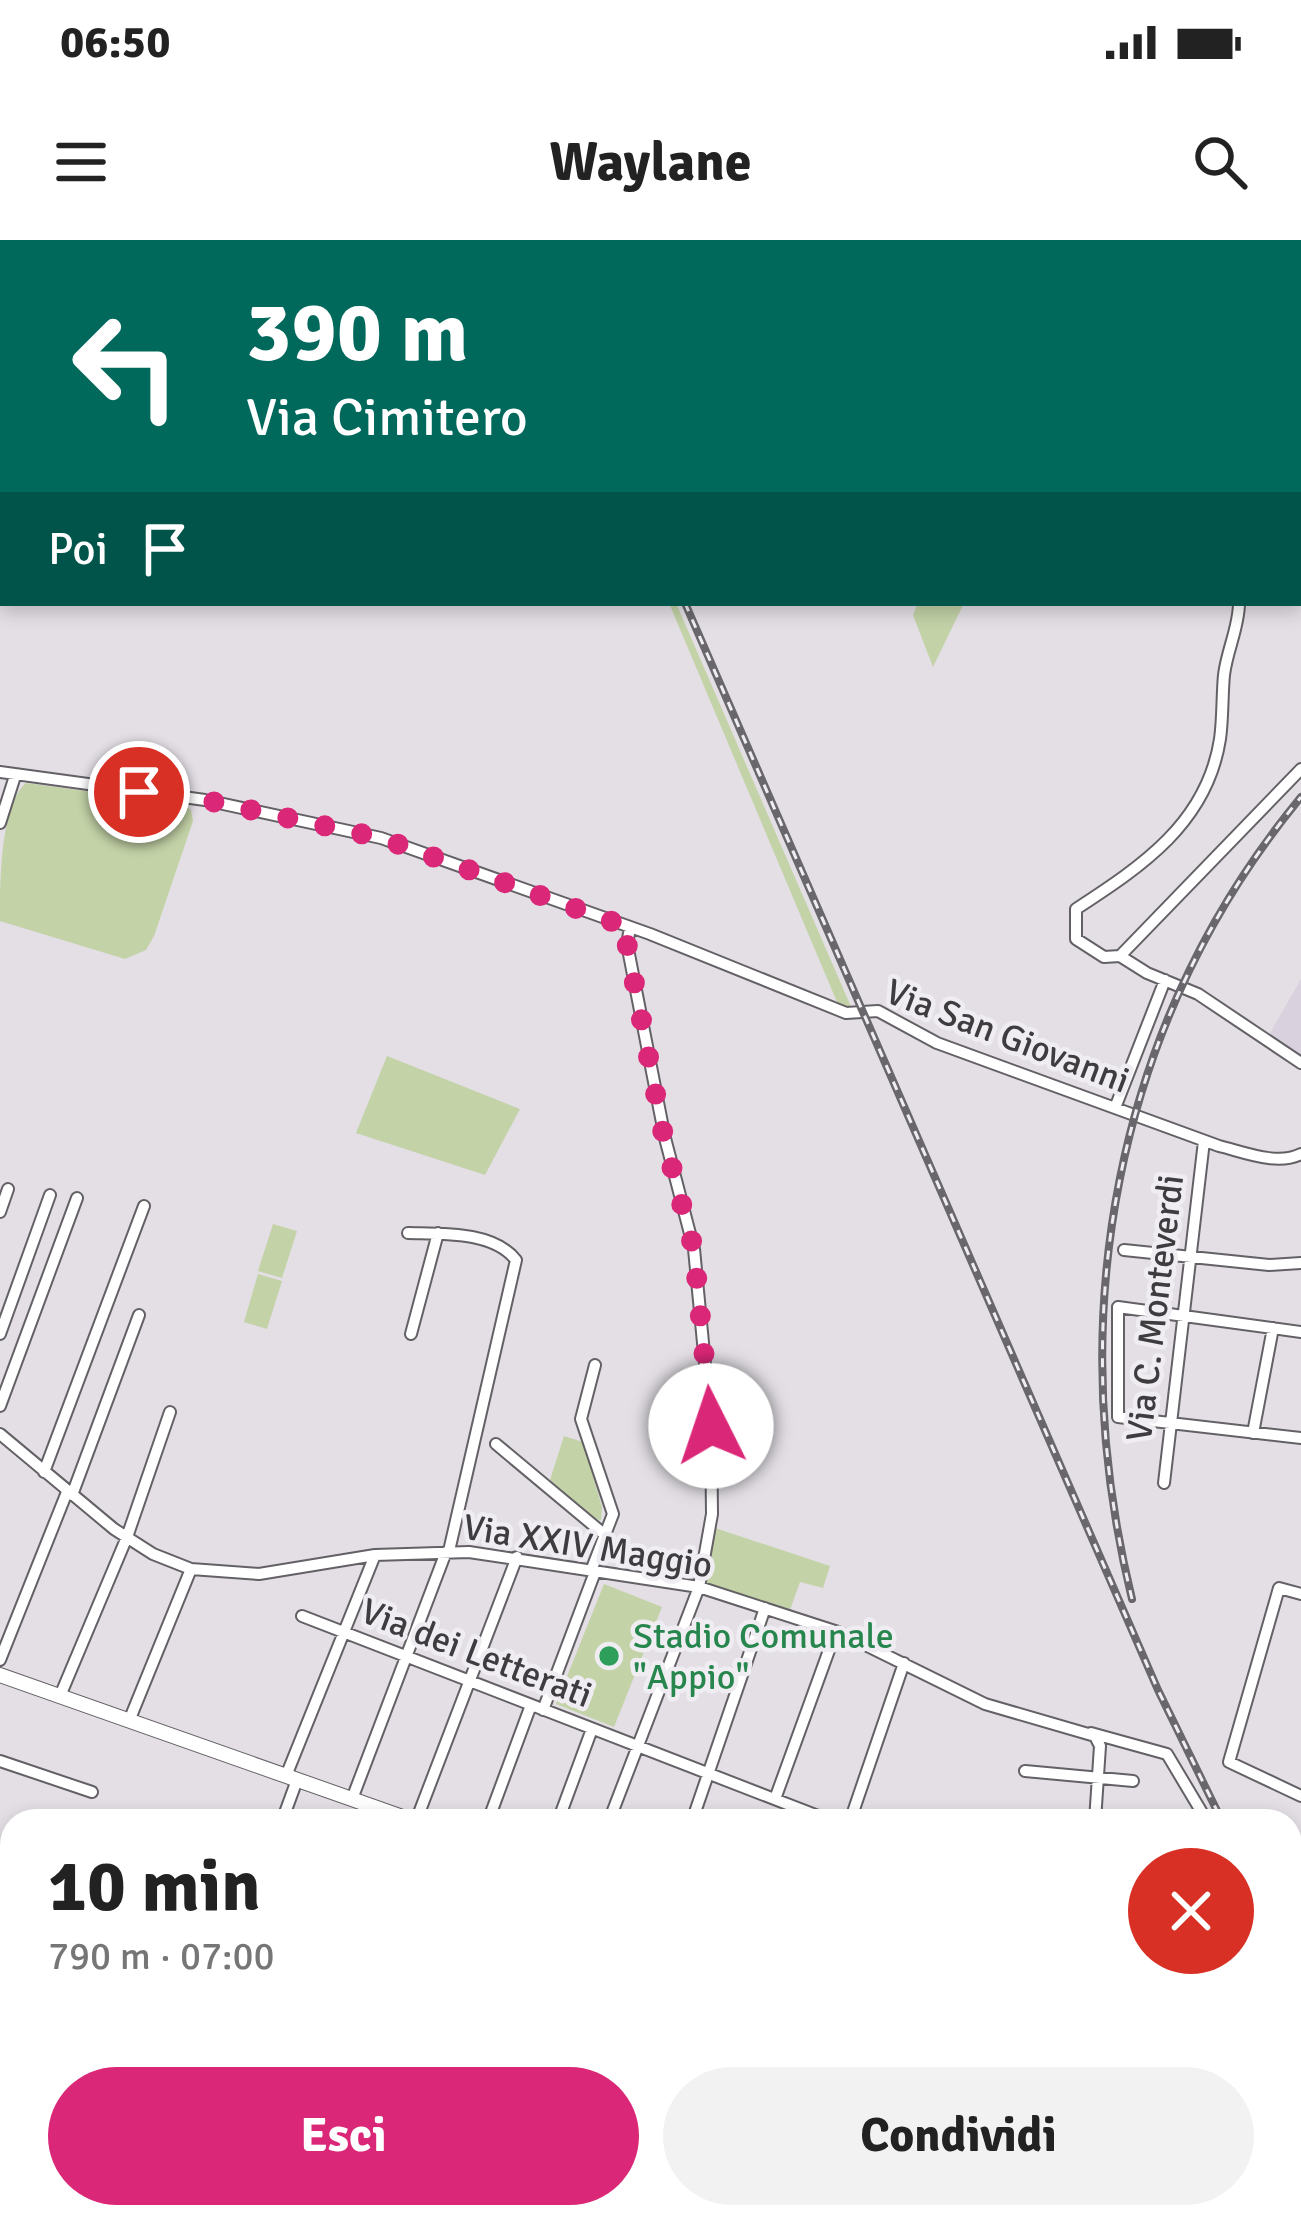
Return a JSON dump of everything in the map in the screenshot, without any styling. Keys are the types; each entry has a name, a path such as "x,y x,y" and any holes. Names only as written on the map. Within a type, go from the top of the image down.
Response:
{"street":[{"path":"1238,606 1225,672 1220,742 1203,792 1172,839 1076,909 1076,939 1104,957 1120,956 1198,994 1301,1063"},
{"path":"1120,956 1301,769"},
{"name":"Via San Giovanni","path":"0,772 205,800 381,838 846,1013 878,1011 937,1042 1204,1141 1265,1157 1294,1159 1301,1154"},
{"path":"0,823 15,776"},
{"path":"613,1809 699,1588 712,1514 703,1308 634,983 627,944 630,928"},
{"path":"1115,1108 1165,980"},
{"name":"Via C. Monteverdi","path":"1164,1483 1204,1141"},
{"path":"0,1212 8,1190"},
{"path":"0,1334 50,1195"},
{"path":"0,1406 77,1198"},
{"path":"44,1472 143,1206"},
{"path":"352,1799 447,1552 516,1260 493,1244 438,1233 409,1233"},
{"path":"411,1334 438,1233"},
{"path":"1124,1250 1269,1265 1301,1263"},
{"path":"1301,1332 1118,1307 1118,1417 1301,1438"},
{"path":"0,1660 139,1315"},
{"path":"1253,1433 1273,1328"},
{"path":"493,1809 613,1514 581,1419 595,1365"},
{"path":"60,1696 127,1537 170,1412"},
{"name":"Via XXIV Maggio","path":"2,1440 127,1537 191,1569 259,1574 375,1555 447,1552 518,1557 699,1588 836,1631 985,1704 1088,1732"},
{"path":"496,1444 604,1535"},
{"path":"285,1809 291,1778 375,1555"},
{"path":"420,1809 518,1557"},
{"path":"672,1585 689,1575 704,1557"},
{"path":"129,1721 191,1569"},
{"path":"1301,1594 1280,1588 1229,1762 1301,1796"},
{"path":"696,1809 766,1608"},
{"name":"Via dei Letterati","path":"302,1616 801,1809"},
{"path":"775,1799 836,1631"},
{"path":"854,1809 908,1665"},
{"path":"0,1675 381,1809"},
{"path":"562,1809 592,1729"},
{"path":"1088,1732 1100,1746 1095,1809"},
{"path":"1088,1732 1167,1754 1200,1809"},
{"path":"0,1761 92,1792"},
{"path":"1025,1771 1132,1781"}],"shaded area":[{"path":"1301,979 1301,1057 1269,1035"}],"green space":[{"path":"670,606 677,606 852,1009 837,1002"},
{"path":"917,606 963,606 933,667 913,615"},
{"path":"26,783 182,804 191,810 193,821 146,950 125,959 0,921 6,827 17,794"},
{"path":"387,1056 520,1109 485,1175 356,1133"},
{"path":"273,1224 297,1231 282,1278 258,1271"},
{"path":"258,1274 282,1281 267,1329 244,1322"},
{"path":"564,1436 583,1442 602,1507 601,1520 550,1480"},
{"path":"715,1528 830,1566 823,1588 800,1582 790,1610 705,1584"},
{"name":"Stadio Comunale \"Appio\"","path":"604,1584 662,1607 614,1727 556,1704"}],"railway":[{"path":"686,606 1158,1690 1216,1809"},
{"path":"1132,1599 1112,1493 1103,1386 1106,1281 1120,1177 1147,1076 1186,979 1237,885 1301,797"}],"place":[{"name":"Stadio Comunale \"Appio\"","path":"609,1656"}],"route":[{"path":"139,792 205,800 381,838 630,928 627,944 664,1138 694,1250 711,1426"}]}
